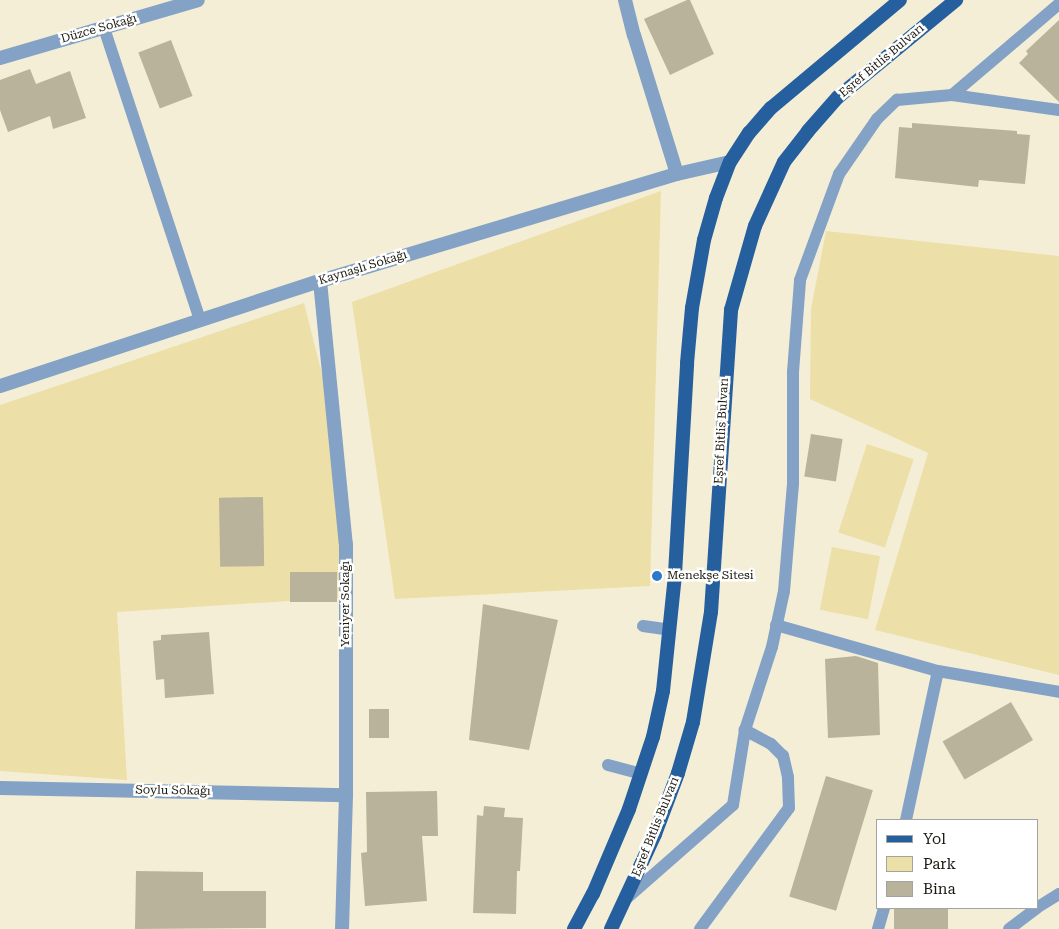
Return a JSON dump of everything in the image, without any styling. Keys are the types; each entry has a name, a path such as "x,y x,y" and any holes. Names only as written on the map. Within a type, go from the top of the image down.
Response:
{"main road":[{"path":"574,929 593,894 629,809 653,737 663,691 670,630 692,308 704,240 716,198 730,162 750,133 771,108 900,0"},
{"name":"Eşref Bitlis Bulvarı","path":"611,929 656,834 678,773 693,722 711,612 731,310 755,226 784,162 838,97 883,58 956,0"}],"street":[{"name":"Düzce Sokağı","path":"0,58 198,0"},
{"path":"625,0 677,174"},
{"name":"Kaynaşlı Sokağı","path":"0,386 320,281 677,174 730,162"},
{"name":"Yeniyer Sokağı","path":"320,281 346,544 346,795 342,929"},
{"name":"Soylu Sokağı","path":"0,788 346,795"}],"lane":[{"path":"952,94 1059,4"},
{"path":"104,28 200,320"},
{"path":"627,898 732,806 745,730 772,647 784,591 793,483 793,372 800,280 839,174 876,119 898,100 952,94 1059,110"},
{"path":"776,625 938,670 1059,692"},
{"path":"643,626 670,630"},
{"path":"906,819 938,670"},
{"path":"700,929 789,808 788,778 783,756 771,744 745,730"},
{"path":"608,766 641,774"},
{"path":"1039,906 1059,894"},
{"path":"878,929 884,909"},
{"path":"1009,929 1034,909"}],"green space":[{"path":"661,191 650,586 395,599 352,302"},
{"path":"826,231 1059,256 1059,675 875,630 928,453 810,399 811,309"},
{"path":"304,303 329,402 350,597 117,612 127,780 0,771 0,405"},
{"path":"867,444 914,459 885,548 838,532"},
{"path":"832,547 880,556 868,619 820,610"}],"building":[{"path":"690,0 714,54 670,75 644,19"},
{"path":"1059,20 1059,102 1019,63 1028,54 1026,51"},
{"path":"171,40 193,96 160,109 138,53"},
{"path":"30,69 36,84 70,71 86,118 53,129 50,116 8,132 0,110 0,80"},
{"path":"912,123 1017,131 1017,134 1030,135 1025,184 979,180 978,187 895,178 899,127 912,128"},
{"path":"811,434 843,439 836,481 804,476"},
{"path":"263,497 264,566 220,567 219,498"},
{"path":"290,572 337,572 337,602 290,602"},
{"path":"483,604 558,620 529,750 469,740"},
{"path":"209,632 214,694 165,698 164,679 156,680 153,641 161,640 161,635"},
{"path":"856,656 878,663 880,735 828,738 825,659"},
{"path":"1011,702 1033,740 965,780 943,742"},
{"path":"369,709 389,709 389,738 369,738"},
{"path":"826,776 873,790 836,911 789,896"},
{"path":"437,791 438,836 422,836 427,901 365,906 361,853 367,852 366,792"},
{"path":"484,806 505,808 504,817 523,818 520,871 517,871 516,914 473,913 477,815 483,816"},
{"path":"136,871 203,872 203,891 266,891 266,928 135,929"},
{"path":"894,909 948,909 948,929 894,929"}],"place":[{"name":"Menekşe Sitesi","path":"657,576"}]}
